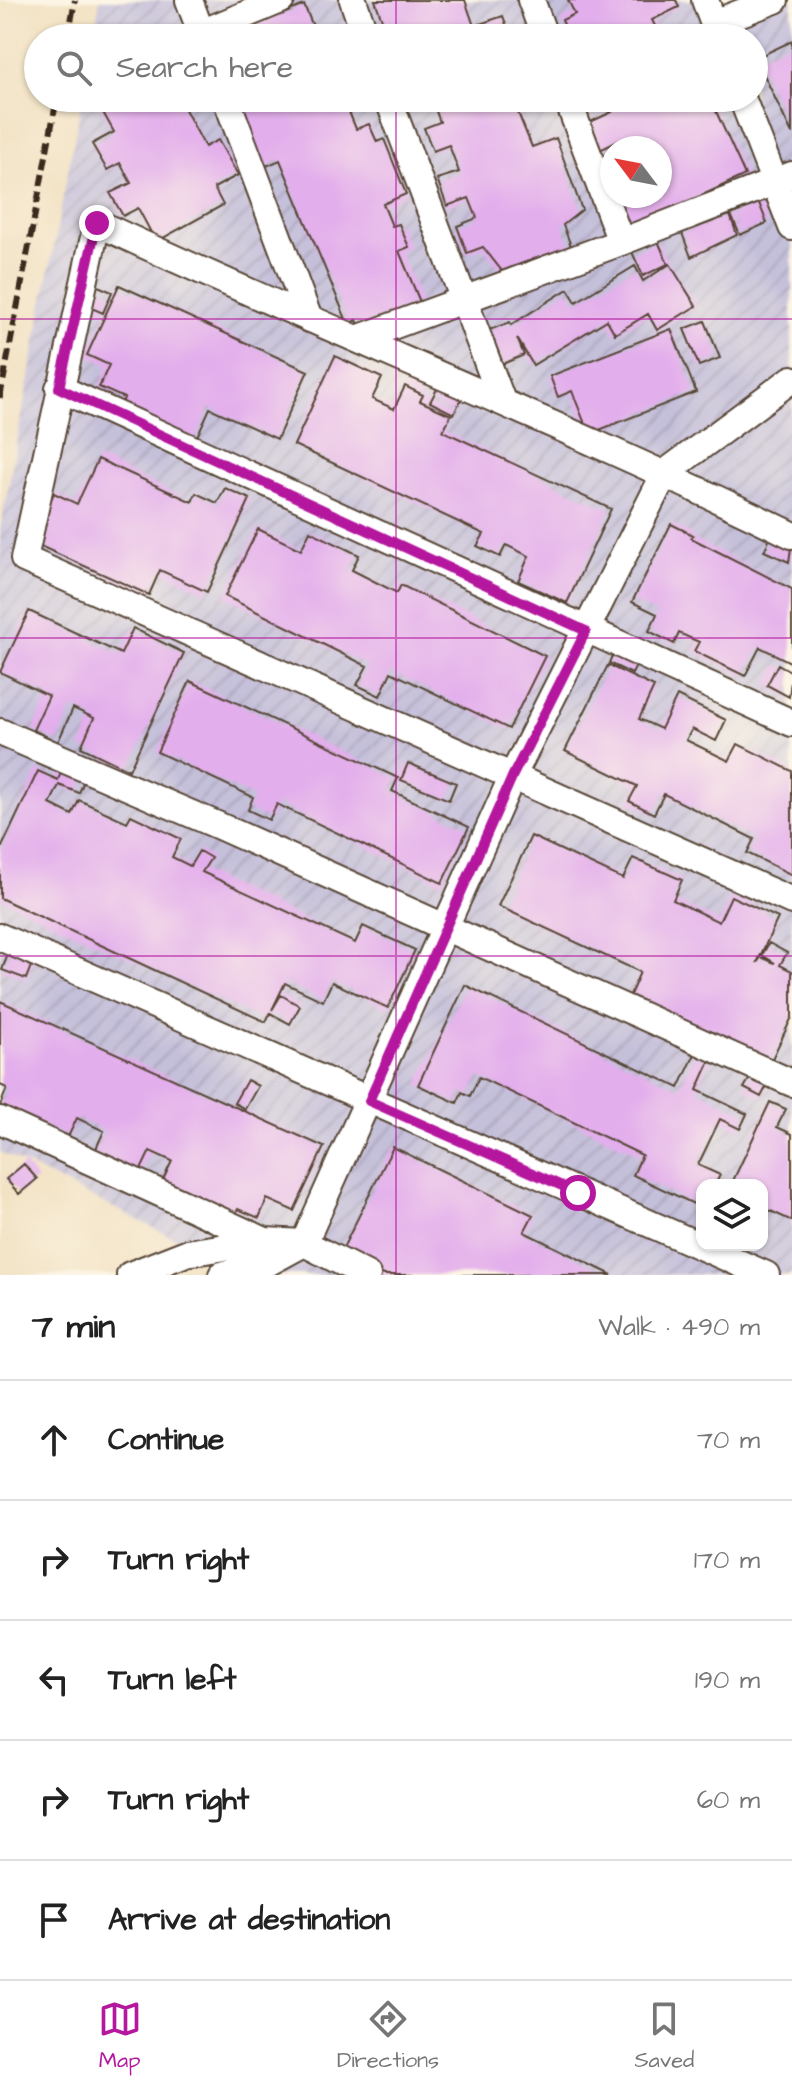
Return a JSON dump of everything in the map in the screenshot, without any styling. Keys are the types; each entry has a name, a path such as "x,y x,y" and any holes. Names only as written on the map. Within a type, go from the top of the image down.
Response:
{"street":[{"path":"189,0 198,24"},
{"path":"227,24 281,0"},
{"path":"353,0 361,24"},
{"path":"531,0 540,24"},
{"path":"713,20 775,0"},
{"path":"231,112 309,319"},
{"path":"393,112 502,401"},
{"path":"572,112 621,242"},
{"path":"749,112 783,178 792,227"},
{"path":"357,339 621,242 783,178"},
{"path":"792,535 665,473 309,319 97,223 24,559 792,901"},
{"path":"222,1275 269,1262 304,1243 513,775 665,473 792,380"},
{"path":"59,388 792,723"},
{"path":"0,732 446,927 792,1083"},
{"path":"0,937 766,1275"},
{"path":"0,1120 265,1241"},
{"path":"130,1275 186,1253 265,1241 304,1243 367,1275"}],"shaded area":[{"path":"100,0 792,0 792,1275 249,1275 0,1152 0,530 79,112 768,112 768,24 96,24"}],"building":[{"path":"375,0 465,0 473,24 404,24 384,24"},
{"path":"568,0 676,0 679,7 652,20 654,24 564,24 562,20 575,14"},
{"path":"304,5 312,24 259,24"},
{"path":"503,16 506,24 480,24"},
{"path":"792,41 792,134 768,83 768,52"},
{"path":"103,112 186,112 205,147 218,140 238,175 214,188 223,205 156,242 138,208 123,216 110,193 131,183 120,163 107,170 92,144 114,132"},
{"path":"239,112 349,112 356,129 369,124 377,142 384,139 406,194 383,204 392,226 399,224 409,247 399,251 420,302 360,327 357,320 348,324 280,160 262,168"},
{"path":"436,112 518,112 532,147 556,138 582,210 563,225 571,246 502,271 483,247 467,253 457,226 477,218 469,198 447,206 437,179 459,172 449,145 433,151 424,128 440,122"},
{"path":"612,112 716,112 745,175 629,230 619,208 672,208 672,136 600,136 600,150 588,123"},
{"path":"759,203 767,223 740,235 731,215"},
{"path":"730,215 737,235 691,257 682,233"},
{"path":"658,241 668,264 643,276 632,252"},
{"path":"670,264 696,306 657,330 648,314 615,334 607,320 533,365 517,338 524,355 503,364 489,330 510,322 511,325 568,289 576,302 635,266 643,281"},
{"path":"91,283 112,292 103,313 82,304"},
{"path":"119,285 308,371 277,439 210,408 194,443 119,409 124,398 99,387 109,365 87,355"},
{"path":"705,321 720,358 699,366 684,329"},
{"path":"671,329 696,392 589,434 572,391 558,397 550,376"},
{"path":"335,356 382,378 372,399 394,409 405,386 423,395 420,401 451,415 443,431 611,509 567,603 518,581 529,556 506,545 500,557 477,546 484,534 294,445"},
{"path":"439,385 462,397 454,414 430,402"},
{"path":"98,459 192,502 196,493 217,503 225,488 250,499 207,592 160,570 149,595 31,542 54,493 77,504"},
{"path":"671,524 693,535 691,538 792,589 792,663 760,647 745,676 694,651 699,642 679,633 674,644 649,631 657,614 632,602"},
{"path":"258,529 301,550 310,531 359,555 352,570 397,593 401,585 545,656 509,729 391,672 380,696 357,685 367,666 225,596"},
{"path":"773,532 792,541 789,562 764,551"},
{"path":"29,611 121,654 133,628 184,653 129,770 81,747 94,718 73,708 58,742 33,730 49,696 0,672"},
{"path":"615,648 639,660 632,674 609,663"},
{"path":"778,664 792,672 789,697 767,685"},
{"path":"608,665 654,687 639,719 661,729 677,696 726,720 716,741 692,729 686,740 729,761 738,744 792,771 792,875 747,853 754,839 664,794 654,814 629,801 637,786 565,751"},
{"path":"190,681 398,778 392,791 469,827 442,883 277,804 269,820 248,810 253,797 157,752"},
{"path":"408,763 456,783 449,800 401,780"},
{"path":"63,767 86,776 79,793 59,785 50,804 72,815 79,800 127,822 131,815 181,839 172,857 190,866 199,851 211,858 202,872 355,943 363,926 415,950 388,1008 332,982 323,1001 285,983 272,1010 281,995 300,1006 290,1024 270,1013 266,1022 0,898 0,851 38,771 58,780"},
{"path":"531,836 623,879 633,858 682,880 673,900 719,922 731,896 778,918 757,963 761,957 775,963 762,955 769,943 787,953 780,965 792,971 792,1017 771,1061 630,995 640,972 498,906"},
{"path":"10,949 34,958 26,979 2,970"},
{"path":"465,985 679,1088 695,1054 710,1061 697,1090 747,1114 740,1129 720,1119 698,1165 720,1175 718,1179 696,1179 696,1205 633,1175 642,1155 479,1077 470,1096 462,1092 457,1103 418,1085"},
{"path":"0,1001 324,1147 294,1211 267,1199 259,1218 238,1209 235,1215 162,1182 172,1161 150,1151 139,1174 94,1153 104,1131 77,1118 68,1137 0,1106 7,1088 0,1085"},
{"path":"755,1069 771,1078 761,1097 744,1088"},
{"path":"247,1080 258,1086 245,1109 234,1103"},
{"path":"770,1102 786,1109 777,1127 792,1134 792,1221 768,1210 768,1179 734,1179"},
{"path":"393,1147 533,1215 524,1232 612,1275 384,1275 340,1254"},
{"path":"24,1164 37,1179 19,1194 6,1179"}],"railway":[{"path":"71,24 75,0"},
{"path":"0,398 54,112"}],"route":[{"path":"97,223 59,388 586,631 513,775 369,1101 578,1193"}]}
